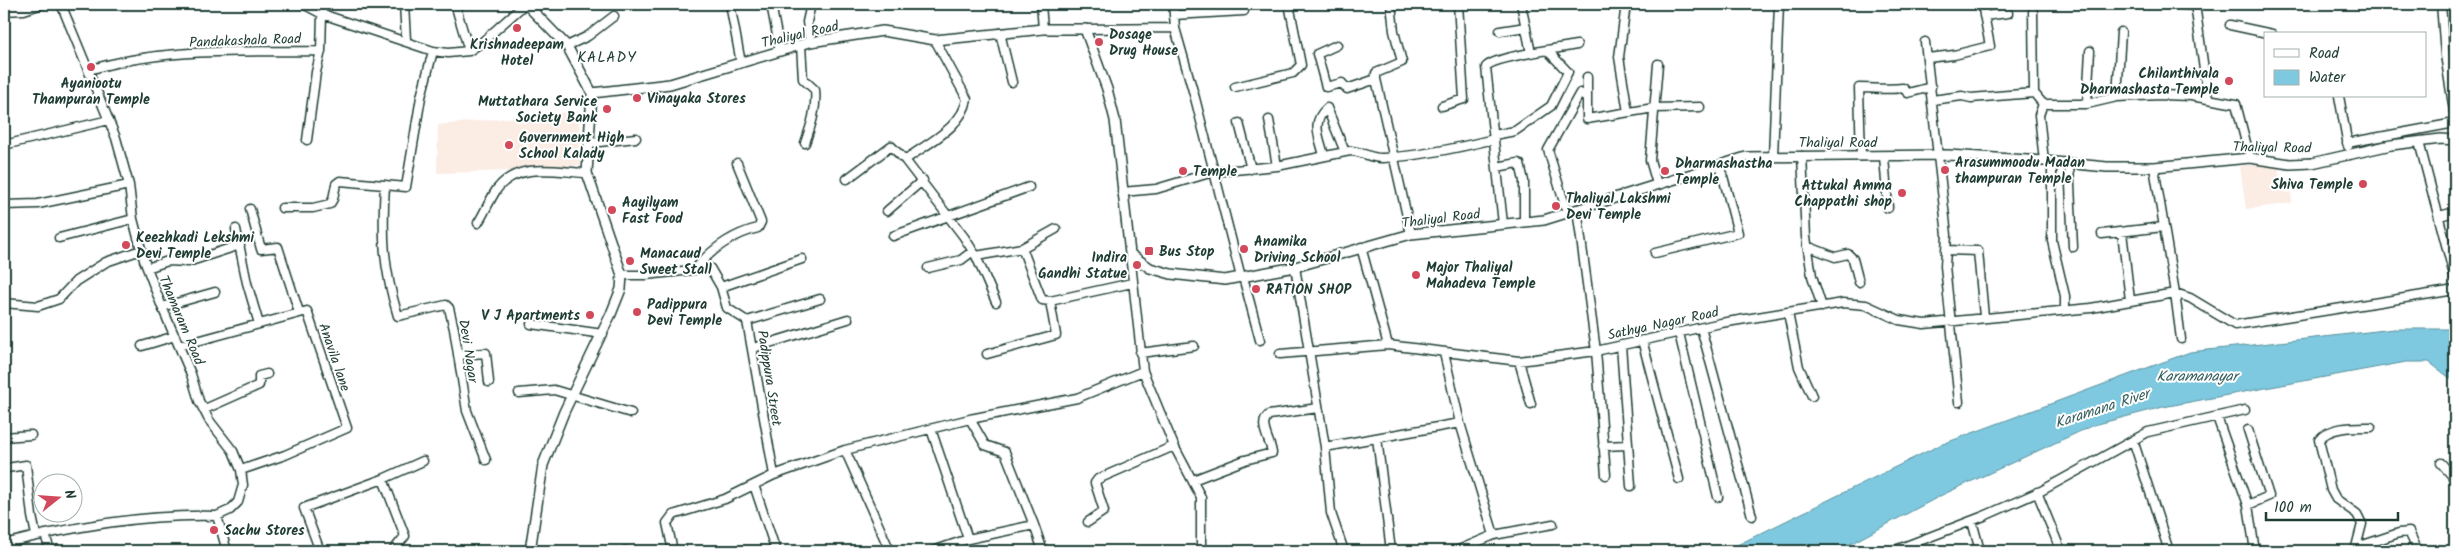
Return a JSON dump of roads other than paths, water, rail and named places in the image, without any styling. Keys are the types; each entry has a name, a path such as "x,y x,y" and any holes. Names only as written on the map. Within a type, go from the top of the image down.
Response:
{"street":[{"path":"4,11 24,10 42,4"},
{"name":"Thamaram Road","path":"61,4 109,120 129,184 133,219 141,250 162,307 176,336 199,401 209,420 233,451 241,470 243,485 238,502 230,510 217,516"},
{"path":"304,4 322,14 406,40 433,51 448,54 469,51 482,43 529,5 567,46 592,93 588,173 622,275 621,289 603,334 572,397 544,466 530,551"},
{"name":"Pandakashala Road","path":"89,70 137,60 204,53 321,50 322,4"},
{"path":"404,4 406,40"},
{"path":"455,4 469,51"},
{"path":"730,4 741,63"},
{"path":"771,4 780,51"},
{"path":"810,42 807,22 811,4"},
{"path":"1041,4 1043,29"},
{"path":"1173,4 1175,28 1195,98 1212,172 1260,340"},
{"path":"1174,15 1244,11 1244,4"},
{"path":"1235,87 1293,73 1302,64 1289,4"},
{"path":"1392,4 1394,31 1402,62 1376,73 1376,79 1392,157 1411,234"},
{"path":"1442,106 1464,99 1458,4"},
{"path":"1521,4 1531,53"},
{"path":"1626,4 1619,57 1628,112"},
{"path":"1773,156 1779,4"},
{"path":"1927,58 1990,46 1982,4"},
{"path":"2174,4 2197,4 2208,100"},
{"path":"2441,4 2445,55 2455,117"},
{"path":"2033,12 2034,93 2043,104"},
{"path":"1984,16 2008,13"},
{"path":"567,46 588,36 614,16"},
{"path":"2230,25 2264,32"},
{"path":"1500,31 1526,27"},
{"path":"1175,28 1085,29 1107,88 1115,120 1143,371 1174,446 1201,497 1201,551"},
{"name":"Thaliyal Road","path":"592,93 670,84 810,42 883,31 935,40 1043,29 1085,29"},
{"path":"2117,97 2121,32"},
{"path":"1000,33 1012,82"},
{"path":"905,160 956,123 966,105 967,99 963,89 954,79 935,40"},
{"path":"1926,42 1947,236 1947,285 1952,321 1958,402"},
{"path":"801,45 802,78 815,90 812,121 805,143"},
{"path":"1301,58 1317,54 1337,45"},
{"path":"1503,224 1486,67 1489,63 1577,45"},
{"path":"307,140 321,50"},
{"path":"1122,192 1156,189 1212,172 1277,166 1345,152 1360,151 1380,158 1446,150 1515,131 1551,106 1568,72 1547,50"},
{"path":"282,208 313,208 330,204 336,184 340,181 406,187 422,97 433,51"},
{"path":"2087,104 2090,51"},
{"path":"1317,54 1326,86 1342,83 1347,89 1376,79"},
{"path":"1657,184 1650,160 1658,64"},
{"path":"1587,77 1588,119 1654,108 1700,107"},
{"path":"1861,156 1859,88 1887,90 1903,88 1908,93 1931,87"},
{"path":"1567,212 1548,150 1580,93 1588,98"},
{"path":"1932,100 1962,96 1971,98 2034,93"},
{"path":"2043,104 2087,104 2117,97 2183,96 2236,104 2250,158"},
{"path":"2339,98 2350,155"},
{"path":"2043,104 2039,115 2048,161 2052,241 2066,296 2066,310"},
{"path":"1324,156 1317,121 1320,114 1328,108 1345,152"},
{"path":"4,145 109,120"},
{"path":"1268,120 1277,166"},
{"path":"1239,123 1251,169"},
{"path":"2347,143 2455,123"},
{"path":"590,144 636,138"},
{"name":"Thaliyal Road","path":"1130,254 1150,268 1171,274 1224,280 1295,267 1411,234 1544,220 1746,157 1939,155 2048,161 2107,167 2154,167 2250,158 2290,164 2350,155 2390,145 2442,139 2455,140"},
{"path":"2420,142 2455,279"},
{"path":"846,179 891,146 923,180 974,254 996,302"},
{"path":"1802,156 1807,246 1812,276 1822,307"},
{"path":"1884,156 1888,208"},
{"path":"1497,168 1518,162 1520,164 1524,181 1524,222"},
{"path":"622,275 646,275 696,268 708,254 748,230 758,228 760,222 737,163"},
{"path":"2069,164 2072,247"},
{"path":"1655,253 1738,233 1720,165"},
{"path":"2154,167 2181,339"},
{"path":"478,223 498,188 513,174 524,171 588,173"},
{"path":"887,212 923,180"},
{"path":"4,205 38,204 129,184"},
{"name":"Devi Nagar","path":"385,185 383,212 385,271 398,316 446,305 454,329 467,411 486,460"},
{"path":"893,236 1029,188"},
{"path":"179,346 299,312 278,247 261,249 250,209"},
{"name":"Sathya Nagar Road","path":"1578,209 1596,350 1721,323 1843,304 1866,304 1910,323 2066,310 2175,293"},
{"path":"2439,216 2455,212"},
{"path":"59,238 133,219"},
{"path":"2102,234 2163,227"},
{"path":"236,229 259,324"},
{"path":"928,268 961,260 974,254 1022,248 1056,229"},
{"path":"2122,232 2130,300"},
{"path":"147,268 168,261 188,262 240,245"},
{"path":"1807,246 1835,257 1848,254 1853,259 1859,282"},
{"path":"1361,247 1388,345"},
{"path":"1022,248 1038,295 1045,301 1132,284"},
{"path":"4,303 38,306 60,299 76,282 106,262 141,250"},
{"path":"1946,250 1978,251 1984,317"},
{"path":"721,287 802,258"},
{"path":"1295,267 1325,447 1331,513 1344,551"},
{"name":"Padippura Street","path":"696,268 710,268 721,287 727,308 747,321 774,475"},
{"path":"2175,293 2190,298 2235,325 2455,290"},
{"path":"162,307 215,292"},
{"path":"747,321 820,300"},
{"path":"987,354 1056,335 1050,301"},
{"name":"Anavila lane","path":"241,470 285,455 347,428 306,311 299,312"},
{"path":"1788,314 1799,367 1812,396"},
{"path":"753,348 848,319"},
{"path":"531,324 603,334"},
{"path":"1701,328 1752,516"},
{"path":"1679,333 1718,497"},
{"path":"142,346 176,336"},
{"path":"1642,340 1678,479"},
{"path":"1280,354 1308,350 1388,345 1519,361 1596,350 1606,475"},
{"path":"1621,345 1631,486"},
{"path":"1140,354 1194,346"},
{"path":"1444,352 1460,423 1494,535"},
{"path":"458,355 486,353 489,382"},
{"path":"1519,361 1531,404"},
{"path":"673,551 667,523 673,515 724,499 774,475 845,450 970,419 1077,398 1143,371"},
{"path":"204,409 259,384 259,376 267,374"},
{"path":"519,393 554,390 572,397 631,413"},
{"path":"1193,480 1245,460 1272,453 1263,424 1264,418 1268,415 1318,408"},
{"path":"1893,551 1972,521 2038,492 2148,432 2245,410"},
{"path":"2217,417 2248,505 2254,551"},
{"path":"970,419 985,445 1005,452 1043,551"},
{"path":"1325,447 1460,423"},
{"path":"2356,549 2362,524 2360,518 2336,499 2331,490 2319,440 2326,434 2339,429 2371,427"},
{"path":"931,429 968,540"},
{"path":"2248,430 2269,496 2248,505"},
{"path":"4,437 31,435"},
{"path":"1377,438 1391,551"},
{"path":"2133,440 2169,551"},
{"path":"1603,446 1628,445"},
{"path":"1088,522 1104,511 1095,483 1098,479 1174,446"},
{"path":"845,450 890,551"},
{"path":"320,551 304,508 383,479 423,461"},
{"path":"2441,463 2455,479"},
{"path":"7,468 26,465 36,535"},
{"path":"383,479 405,536 393,551"},
{"path":"754,485 776,551"},
{"path":"2038,492 2061,551"},
{"path":"4,544 36,535 126,519 174,515 217,516 227,551"},
{"path":"1972,521 1980,551"},
{"path":"1456,551 1494,535 1553,524"},
{"path":"933,551 968,540 1034,525"},
{"path":"2356,549 2399,533 2409,532 2418,551"},
{"path":"45,534 50,551"}],"water":[{"name":"Karamanayar","path":"2394,329 2455,329 2455,382 2429,362 2406,362 2163,407 2094,425 1942,495 1837,551 1725,551 1940,445 2190,352"}],"place":[{"name":"Krishnadeepam Hotel","path":"517,28"},
{"name":"Dosage Drug House","path":"1099,42"},
{"name":"Ayaniootu Thampuran Temple","path":"91,67"},
{"name":"Chilanthivala Dharmashasta Temple","path":"2229,81"},
{"name":"Vinayaka Stores","path":"637,98"},
{"name":"Muttathara Service Society Bank","path":"607,109"},
{"name":"Government High School Kalady","path":"509,145"},
{"name":"Arasummoodu Madan thampuran Temple","path":"1945,170"},
{"name":"Temple","path":"1183,171"},
{"name":"Dharmashastha Temple","path":"1665,171"},
{"name":"Shiva Temple","path":"2363,184"},
{"name":"Attukal Amma Chappathi shop","path":"1902,193"},
{"name":"Thaliyal Lakshmi Devi Temple","path":"1556,206"},
{"name":"Aayilyam Fast Food","path":"612,210"},
{"name":"Keezhkadi Lekshmi Devi Temple","path":"126,245"},
{"name":"Anamika Driving School","path":"1244,249"},
{"name":"Bus Stop","path":"1149,251"},
{"name":"Manacaud Sweet Stall","path":"630,261"},
{"name":"Indira Gandhi Statue","path":"1137,265"},
{"name":"Major Thaliyal Mahadeva Temple","path":"1416,275"},
{"name":"RATION SHOP","path":"1256,289"},
{"name":"Padippura Devi Temple","path":"637,312"},
{"name":"V J Apartments","path":"590,315"},
{"name":"Sachu Stores","path":"214,530"}],"district":[{"name":"KALADY","path":"607,57"}],"water label":[{"name":"Karamana River","path":"2102,408"}]}
